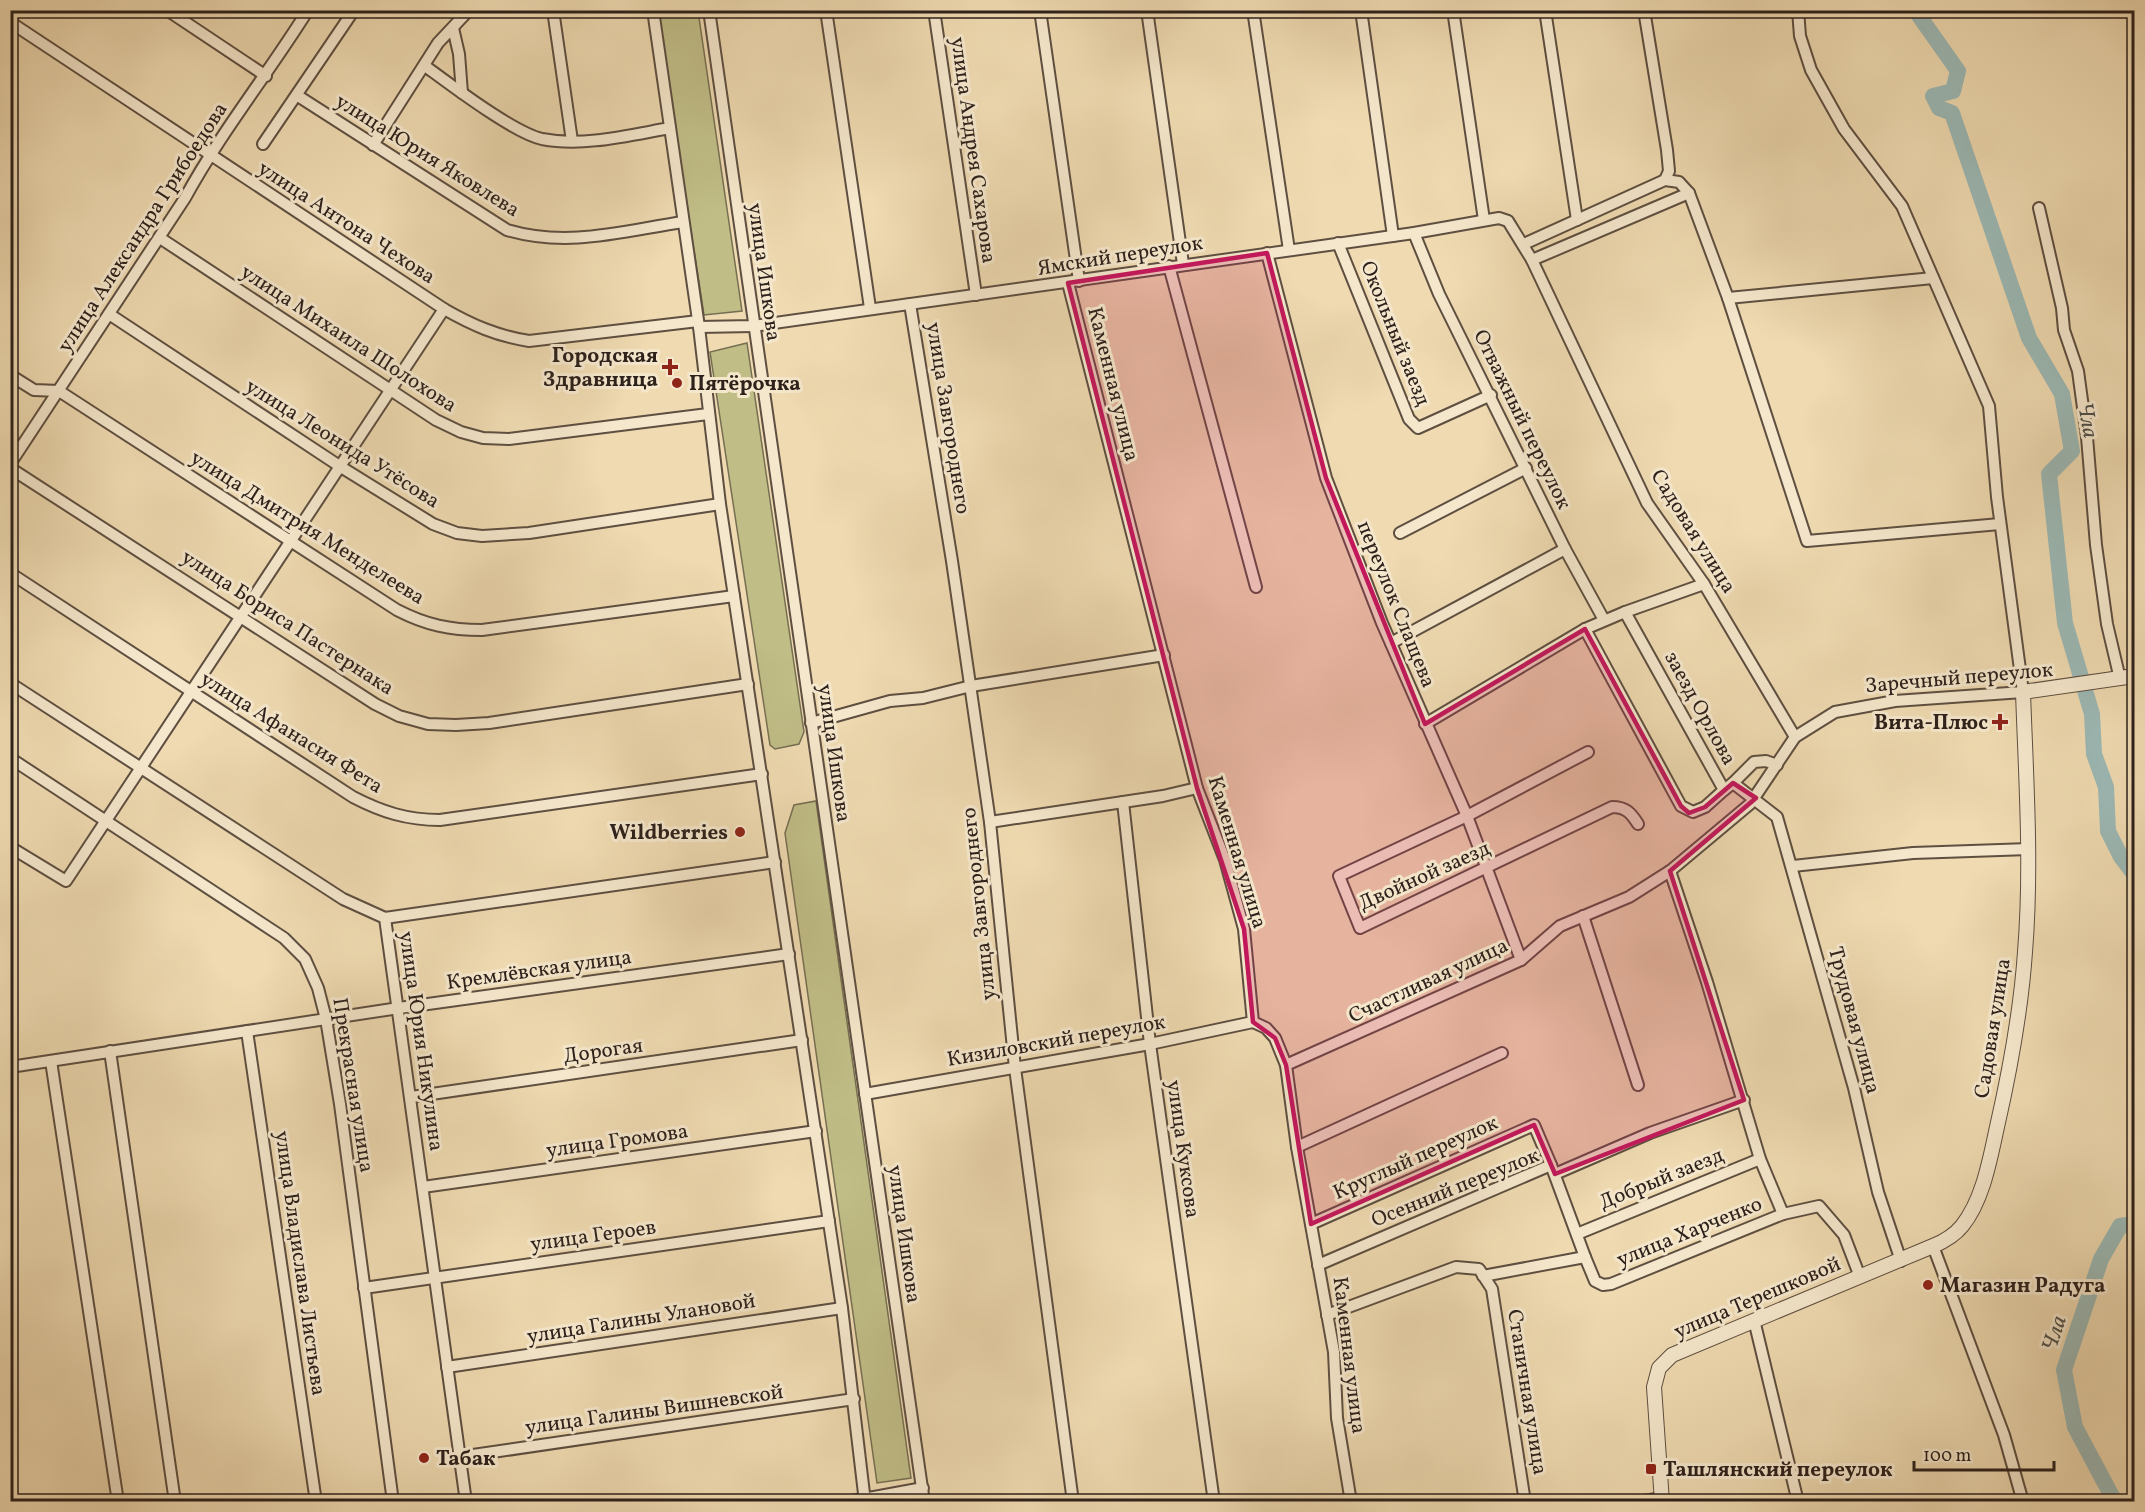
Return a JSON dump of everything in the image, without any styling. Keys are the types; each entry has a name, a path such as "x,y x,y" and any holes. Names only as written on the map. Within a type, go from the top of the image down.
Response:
{"street":[{"path":"166,10 266,76"},
{"name":"улица Александра Грибоедова","path":"10,466 160,238 209,154 266,76 308,10"},
{"path":"263,144 298,96 354,10"},
{"path":"373,145 438,44 469,10"},
{"path":"553,10 572,141"},
{"path":"653,10 699,324 720,504 842,1308 865,1500"},
{"name":"улица Ишкова","path":"709,10 924,1502"},
{"path":"826,10 870,308"},
{"name":"улица Андрея Сахарова","path":"934,10 976,295"},
{"name":"Каменная улица","path":"1040,10 1074,282 1197,788 1225,860 1244,929 1253,1022 1266,1028 1275,1038 1286,1065 1297,1147 1334,1352 1337,1418 1351,1502"},
{"path":"1147,10 1183,264"},
{"path":"1253,10 1289,250"},
{"path":"1361,10 1393,236"},
{"path":"1453,10 1487,220"},
{"path":"1545,10 1577,220"},
{"path":"1644,10 1667,150 1669,171 1665,180"},
{"name":"Садовая улица","path":"1798,10 1800,36 1811,70 1844,129 1902,206 1989,406 2008,592 2019,647 2028,849 2025,952 2004,1097 1991,1157 1964,1224 1953,1236 1933,1246"},
{"name":"улица Антона Чехова","path":"10,22 444,309 476,327 506,338 529,341 699,324 753,326"},
{"path":"453,28 459,54 462,93"},
{"path":"425,66 462,93 522,130 541,138 572,141 613,138 670,128"},
{"name":"улица Юрия Яковлева","path":"298,96 507,230 534,238 564,240 683,222"},
{"path":"1524,244 1665,180 1679,182 1689,193 1728,298 1807,541 2000,524"},
{"path":"1532,260 1689,193"},
{"path":"2039,208 2062,308 2064,330 2078,371 2087,436 2096,545 2107,624 2120,679"},
{"name":"Ямский переулок","path":"753,326 1414,233 1487,220"},
{"name":"Садовая улица","path":"1487,220 1508,221 1524,244 1647,503 1704,584 1795,737"},
{"name":"Отважный переулок","path":"1414,233 1439,294 1491,395 1565,549 1604,620"},
{"name":"улица Михаила Шолохова","path":"160,238 390,391 453,428 483,438 509,440 708,414"},
{"name":"Окольный заезд","path":"1338,243 1410,419 1418,428 1491,395"},
{"name":"переулок Слащева","path":"1267,253 1326,478 1391,643 1467,816 1521,960"},
{"path":"1169,266 1256,587"},
{"path":"1728,298 1933,278"},
{"name":"улица Завгороднего","path":"910,304 971,686 990,822 1015,1068 1073,1502"},
{"path":"10,847 66,881 444,309"},
{"name":"улица Леонида Утёсова","path":"110,314 341,467 434,524 457,533 482,536 529,533 720,504"},
{"path":"10,375 34,390 59,391"},
{"name":"улица Дмитрия Менделеева","path":"59,391 397,610 421,622 453,630 513,626 734,596"},
{"name":"улица Бориса Пастернака","path":"10,466 242,615 375,704 399,716 428,724 489,723 747,684"},
{"path":"1400,533 1527,468"},
{"path":"1391,643 1565,549"},
{"name":"улица Афанасия Фета","path":"10,573 353,797 380,811 413,820 440,820 762,774"},
{"path":"1425,724 1585,629 1704,584"},
{"name":"заезд Орлова","path":"1585,629 1681,806 1693,812 1705,807 1729,787 1625,612"},
{"path":"811,723 890,701 923,698 971,686 1164,655"},
{"name":"Заречный переулок","path":"1795,737 1835,712 1895,701 2022,692 2134,676"},
{"name":"улица Юрия Никулина","path":"10,683 343,899 386,918 466,1502"},
{"name":"Счастливая улица","path":"1286,1065 1521,960 1560,926 1629,897 1671,871 1756,798 1795,737"},
{"name":"Двойной заезд","path":"1588,752 1467,816 1339,876 1360,928 1612,807 1622,807 1638,824"},
{"name":"Прекрасная улица","path":"10,758 108,820 284,938 305,959 318,988 326,1019 393,1502"},
{"path":"1729,787 1754,762 1766,761 1777,765"},
{"name":"Трудовая улица","path":"1729,787 1756,798 1777,817 1793,866 1854,1088 1878,1192 1901,1261"},
{"path":"990,822 1123,802 1197,788"},
{"name":"улица Куксова","path":"1123,802 1150,1044 1214,1502"},
{"path":"1793,866 1913,854 2028,849"},
{"path":"386,918 775,862"},
{"name":"улица Харченко","path":"1671,871 1744,1100 1760,1159 1783,1214"},
{"path":"1583,916 1638,1085"},
{"name":"Кремлёвская улица","path":"10,1067 399,1008 789,954"},
{"name":"Кизиловский переулок","path":"865,1095 1150,1044 1253,1022"},
{"name":"улица Владислава Листьева","path":"247,1031 316,1502"},
{"name":"Дорогая","path":"411,1097 802,1040"},
{"path":"110,1051 175,1502"},
{"path":"1297,1147 1502,1053"},
{"path":"51,1061 118,1502"},
{"path":"1553,1169 1744,1100"},
{"name":"Круглый переулок","path":"1311,1224 1534,1125 1553,1169"},
{"name":"улица Громова","path":"423,1187 816,1131"},
{"name":"Добрый заезд","path":"1577,1234 1760,1159"},
{"name":"Осенний переулок","path":"1318,1265 1553,1169 1585,1257"},
{"name":"улица Харченко","path":"1484,1276 1585,1257 1595,1281 1603,1285 1611,1284 1783,1214 1819,1206 1844,1235 1860,1277"},
{"name":"улица Героев","path":"364,1288 829,1221"},
{"path":"1933,1246 2004,1435 2023,1502"},
{"name":"улица Терешковой","path":"1662,1500 1654,1387 1659,1368 1672,1355 1933,1246"},
{"path":"1327,1315 1456,1268 1479,1269 1484,1276"},
{"name":"Станичная улица","path":"1484,1276 1492,1289 1525,1502"},
{"name":"улица Галины Улановой","path":"447,1367 842,1308"},
{"path":"1754,1320 1798,1502"},
{"name":"улица Галины Вишневской","path":"459,1457 854,1399"},
{"path":"847,1502 922,1488"},
{"path":"1638,1502 1662,1500"}],"highlighted area":[{"path":"1267,253 1326,478 1425,724 1585,629 1681,806 1689,813 1705,807 1733,783 1756,798 1670,871 1744,1100 1555,1174 1534,1125 1311,1224 1286,1065 1275,1038 1253,1022 1244,929 1197,788 1068,283"}],"shaded area":[{"path":"657,11 698,11 742,311 704,315"},
{"path":"747,343 804,732 799,744 775,749 770,745 710,352"},
{"path":"816,801 911,1478 877,1483 785,833 794,805"}],"waterway":[{"name":"Чла","path":"1915,10 1958,71 1953,91 1933,96 1939,108 1952,113 2029,338 2062,394 2072,451 2049,474 2065,623 2092,714 2094,754 2106,787 2108,831 2121,857 2134,874"},
{"name":"Чла","path":"2115,1502 2075,1427 2064,1370 2101,1259 2120,1226 2134,1224"}],"place":[{"name":"Городская Здравница","path":"670,367"},
{"name":"Пятёрочка","path":"677,383"},
{"name":"Вита-Плюс","path":"2000,722"},
{"name":"Wildberries","path":"740,832"},
{"name":"Магазин Радуга","path":"1928,1285"},
{"name":"Табак","path":"424,1458"},
{"name":"Ташлянский переулок","path":"1651,1469"}]}
